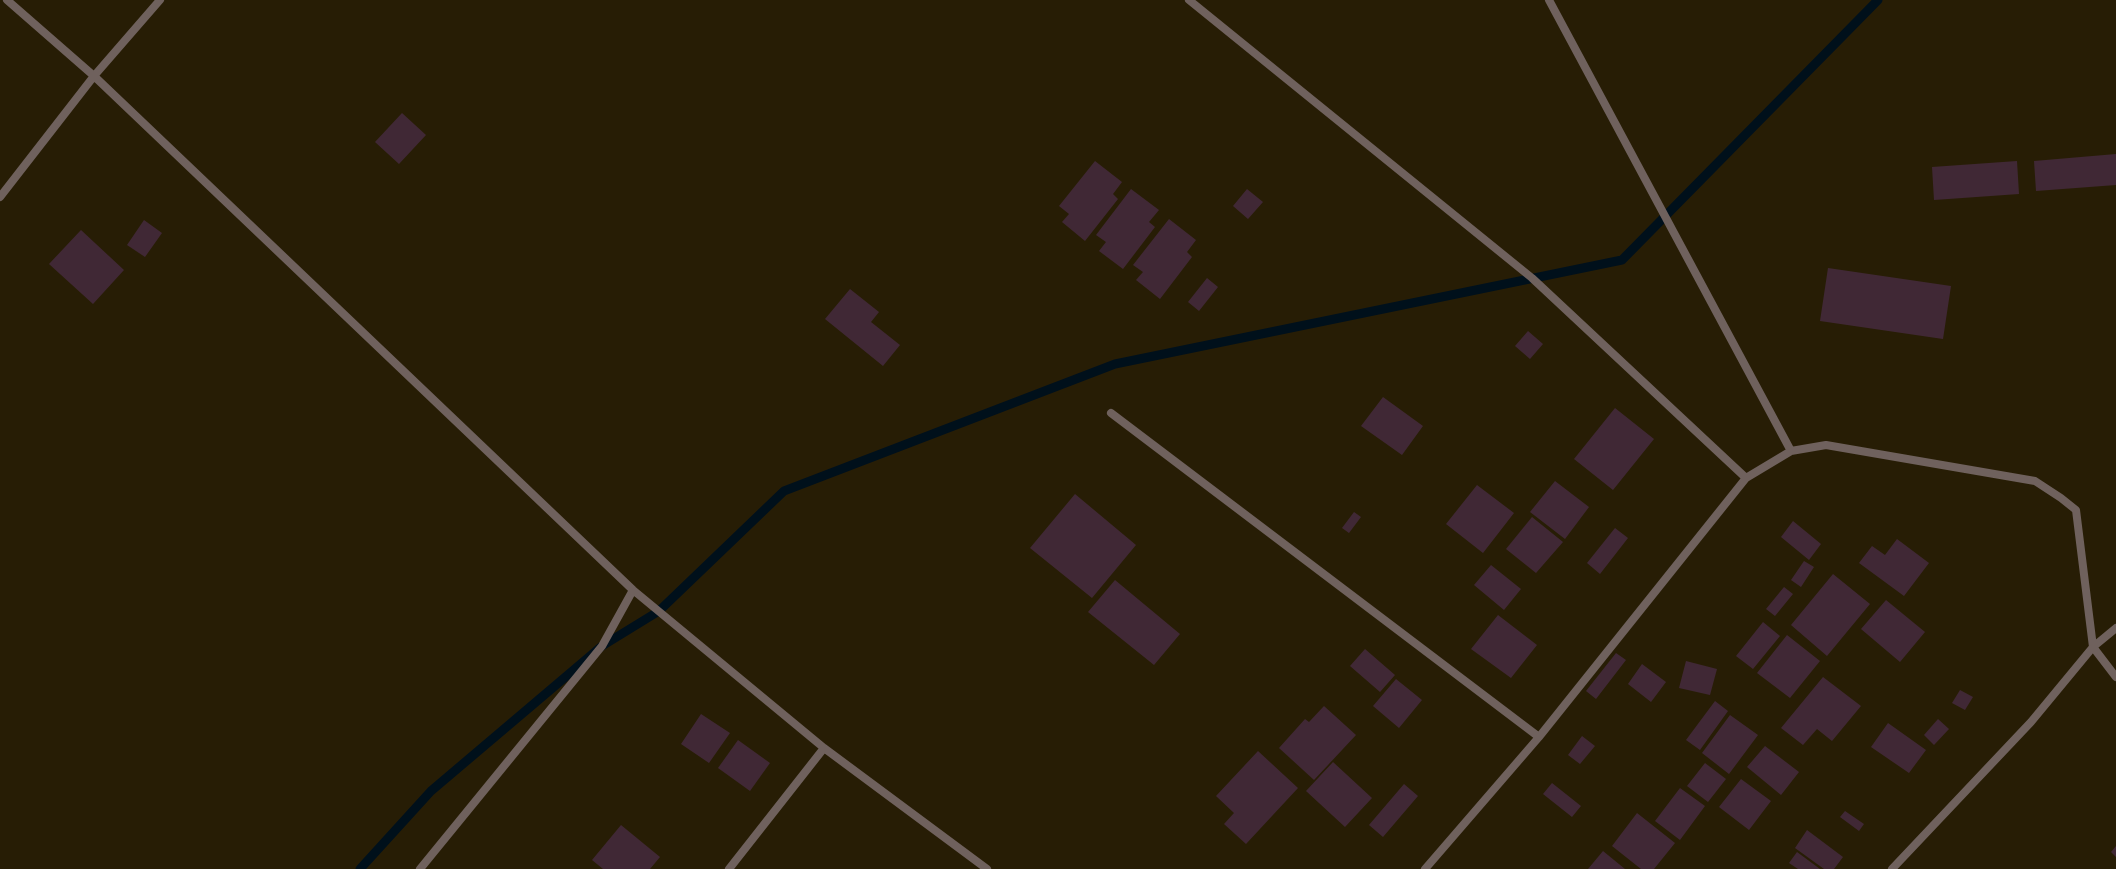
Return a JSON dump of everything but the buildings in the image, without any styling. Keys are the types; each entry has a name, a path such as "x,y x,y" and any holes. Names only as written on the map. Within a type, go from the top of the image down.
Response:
{"street":[{"path":"7,0 94,76 633,590 824,748 988,869"},
{"path":"0,197 94,76 160,0"},
{"path":"1189,0 1532,278 1746,478"},
{"path":"1549,0 1791,451"},
{"path":"1111,413 1539,737"},
{"path":"1425,869 1539,737 1746,478 1791,451 1826,445 1833,446 2035,482 2061,498 2076,510 2093,648 2116,677"},
{"path":"420,869 602,646 633,590"},
{"path":"1892,869 2031,722 2093,648 2116,628"},
{"path":"729,869 824,748"}],"waterway":[{"path":"360,869 431,791 602,646 659,611 784,491 1115,364 1622,260 1878,0"}]}
